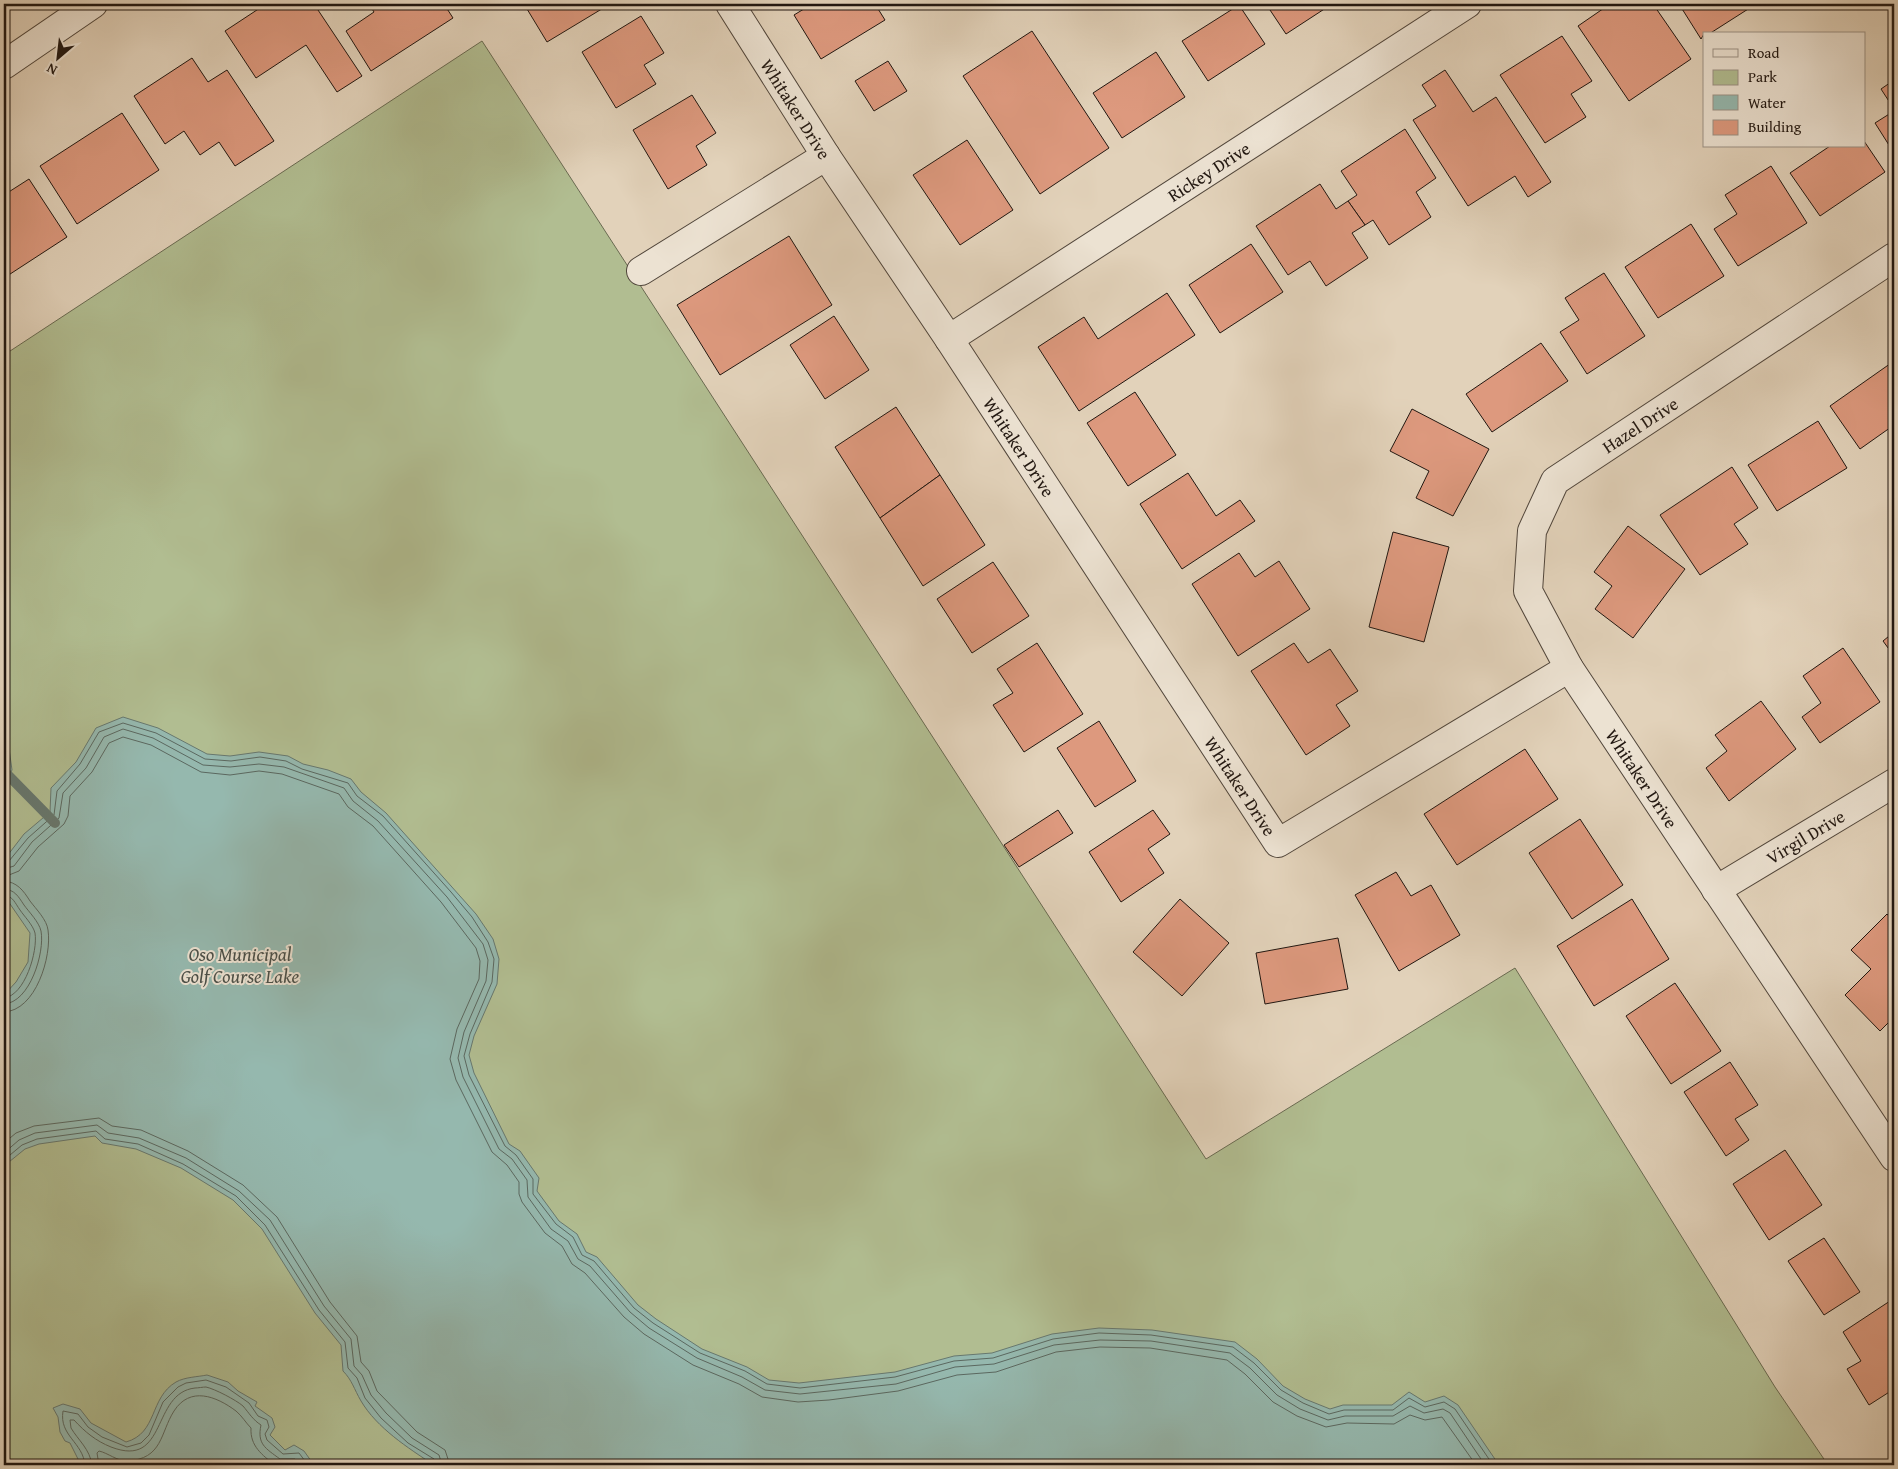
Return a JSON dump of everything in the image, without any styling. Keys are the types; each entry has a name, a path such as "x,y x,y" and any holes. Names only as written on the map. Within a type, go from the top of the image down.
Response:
{"street":[{"path":"4,65 93,4"},
{"name":"Whitaker Drive","path":"730,4 826,156 949,339 1278,843 1569,668 1894,1157"},
{"name":"Rickey Drive","path":"949,339 1467,4"},
{"path":"641,271 826,156"},
{"name":"Hazel Drive","path":"1569,668 1528,591 1532,531 1555,481 1894,257"},
{"name":"Virgil Drive","path":"1716,890 1894,783"}],"green space":[{"path":"482,41 1206,1159 1515,968 1775,1387 1828,1465 4,1465 4,355"}],"water":[{"name":"Oso Municipal Golf Course Lake","path":"123,717 158,728 207,754 230,756 259,752 288,756 303,764 328,770 351,779 361,792 386,813 476,914 493,939 499,959 497,984 474,1036 469,1055 474,1073 509,1144 520,1151 539,1178 537,1191 559,1221 577,1234 586,1252 597,1257 638,1305 702,1349 747,1367 769,1380 799,1383 895,1372 954,1356 992,1353 1052,1334 1099,1328 1152,1330 1235,1342 1257,1359 1283,1386 1305,1399 1330,1409 1343,1405 1392,1405 1409,1392 1425,1402 1444,1396 1458,1405 1499,1465 434,1465 384,1429 368,1411 343,1371 341,1345 315,1313 262,1229 233,1200 181,1168 136,1149 102,1143 95,1136 39,1144 25,1149 4,1166 4,995 16,982 28,962 30,933 8,901 4,900 4,860 24,834 50,812 51,788 76,762 96,728"},
{"path":"7,734 12,770 4,785 4,735"},
{"path":"207,1375 228,1382 238,1391 257,1402 255,1406 272,1418 275,1427 270,1435 285,1450 294,1445 304,1451 314,1465 81,1465 70,1443 65,1441 60,1432 58,1417 53,1408 63,1404 80,1409 91,1423 126,1442 144,1431 167,1389 180,1380"}],"building":[{"path":"266,4 314,4 362,76 337,92 306,45 256,78 225,31"},
{"path":"369,4 444,4 453,18 371,71 346,31 374,12"},
{"path":"524,4 610,4 547,42"},
{"path":"812,4 875,4 885,20 821,59 794,15"},
{"path":"1266,4 1332,4 1286,34"},
{"path":"1610,4 1653,4 1691,59 1629,101 1578,26"},
{"path":"1679,4 1756,4 1712,32 1703,32 1701,39"},
{"path":"1239,5 1265,44 1208,81 1182,41"},
{"path":"641,16 664,53 644,65 656,84 616,108 582,52"},
{"path":"1032,31 1109,148 1040,194 963,76"},
{"path":"1562,36 1592,81 1571,94 1586,117 1545,143 1500,75"},
{"path":"1156,52 1185,97 1122,138 1093,93"},
{"path":"192,58 208,82 227,70 274,141 235,166 219,142 200,155 184,131 165,144 134,96"},
{"path":"888,61 907,91 874,111 855,81"},
{"path":"1445,70 1473,112 1496,97 1551,182 1528,197 1515,176 1468,206 1413,120 1436,106 1422,85"},
{"path":"1894,80 1894,109 1881,89"},
{"path":"692,95 716,133 696,146 707,165 668,189 633,130"},
{"path":"1894,111 1894,153 1875,123"},
{"path":"122,113 159,170 77,224 40,166"},
{"path":"1405,129 1436,178 1416,192 1431,217 1389,245 1373,220 1365,225 1348,201 1357,195 1341,171"},
{"path":"967,140 1013,210 960,245 913,175"},
{"path":"1866,144 1885,172 1820,216 1790,173 1827,148 1866,148"},
{"path":"1771,166 1807,223 1738,266 1714,229 1737,214 1725,195"},
{"path":"29,179 67,237 4,278 4,195"},
{"path":"1320,184 1336,209 1348,201 1365,225 1352,233 1368,258 1326,286 1310,261 1288,275 1256,226"},
{"path":"1691,224 1724,276 1658,318 1625,267"},
{"path":"789,236 832,305 720,375 677,305"},
{"path":"1251,244 1283,292 1220,333 1189,285"},
{"path":"1604,273 1645,336 1587,374 1560,332 1579,320 1565,298"},
{"path":"1167,293 1195,335 1079,411 1038,347 1084,317 1098,339"},
{"path":"834,316 869,370 825,399 790,345"},
{"path":"1541,343 1568,381 1492,432 1466,394"},
{"path":"1894,361 1894,425 1860,449 1830,406"},
{"path":"1135,392 1176,455 1128,486 1087,423"},
{"path":"896,407 940,475 880,518 835,447"},
{"path":"1412,409 1489,449 1453,516 1416,498 1429,471 1390,451"},
{"path":"1818,421 1847,468 1777,511 1748,465"},
{"path":"1732,467 1758,508 1734,524 1748,544 1700,575 1660,515"},
{"path":"1188,473 1216,516 1240,500 1255,521 1182,569 1140,504"},
{"path":"940,475 985,545 923,586 880,518"},
{"path":"1628,526 1685,569 1633,638 1595,609 1612,586 1594,572"},
{"path":"1393,532 1449,547 1424,642 1369,627"},
{"path":"1239,553 1255,577 1279,561 1310,609 1238,656 1192,584"},
{"path":"993,562 1029,616 972,653 937,599"},
{"path":"1894,632 1894,656 1883,641"},
{"path":"1037,643 1083,714 1024,752 993,705 1013,693 997,669"},
{"path":"1294,643 1308,663 1330,649 1358,691 1336,705 1350,726 1306,755 1251,671"},
{"path":"1843,648 1880,702 1820,743 1802,717 1821,703 1803,676"},
{"path":"1761,701 1796,749 1729,801 1706,768 1727,751 1715,735"},
{"path":"1099,721 1136,781 1095,807 1057,748"},
{"path":"1525,749 1558,799 1457,865 1424,814"},
{"path":"1058,810 1073,833 1019,867 1004,845"},
{"path":"1153,810 1170,834 1148,849 1164,873 1121,902 1089,852"},
{"path":"1580,819 1623,885 1572,919 1529,853"},
{"path":"1396,872 1411,896 1431,885 1460,935 1399,971 1355,895"},
{"path":"1180,899 1229,943 1182,996 1133,952"},
{"path":"1632,899 1669,959 1594,1006 1557,946"},
{"path":"1887,914 1894,922 1894,1017 1880,1031 1845,995 1871,969 1851,950"},
{"path":"1338,938 1348,989 1265,1004 1256,953"},
{"path":"1675,983 1721,1051 1671,1084 1626,1016"},
{"path":"1730,1062 1758,1105 1735,1119 1749,1140 1726,1156 1684,1092"},
{"path":"1785,1150 1822,1205 1769,1240 1733,1184"},
{"path":"1824,1238 1860,1292 1824,1315 1788,1261"},
{"path":"1890,1301 1894,1308 1894,1389 1869,1405 1847,1369 1861,1361 1843,1332"}],"waterway":[{"path":"4,771 55,823"}]}
